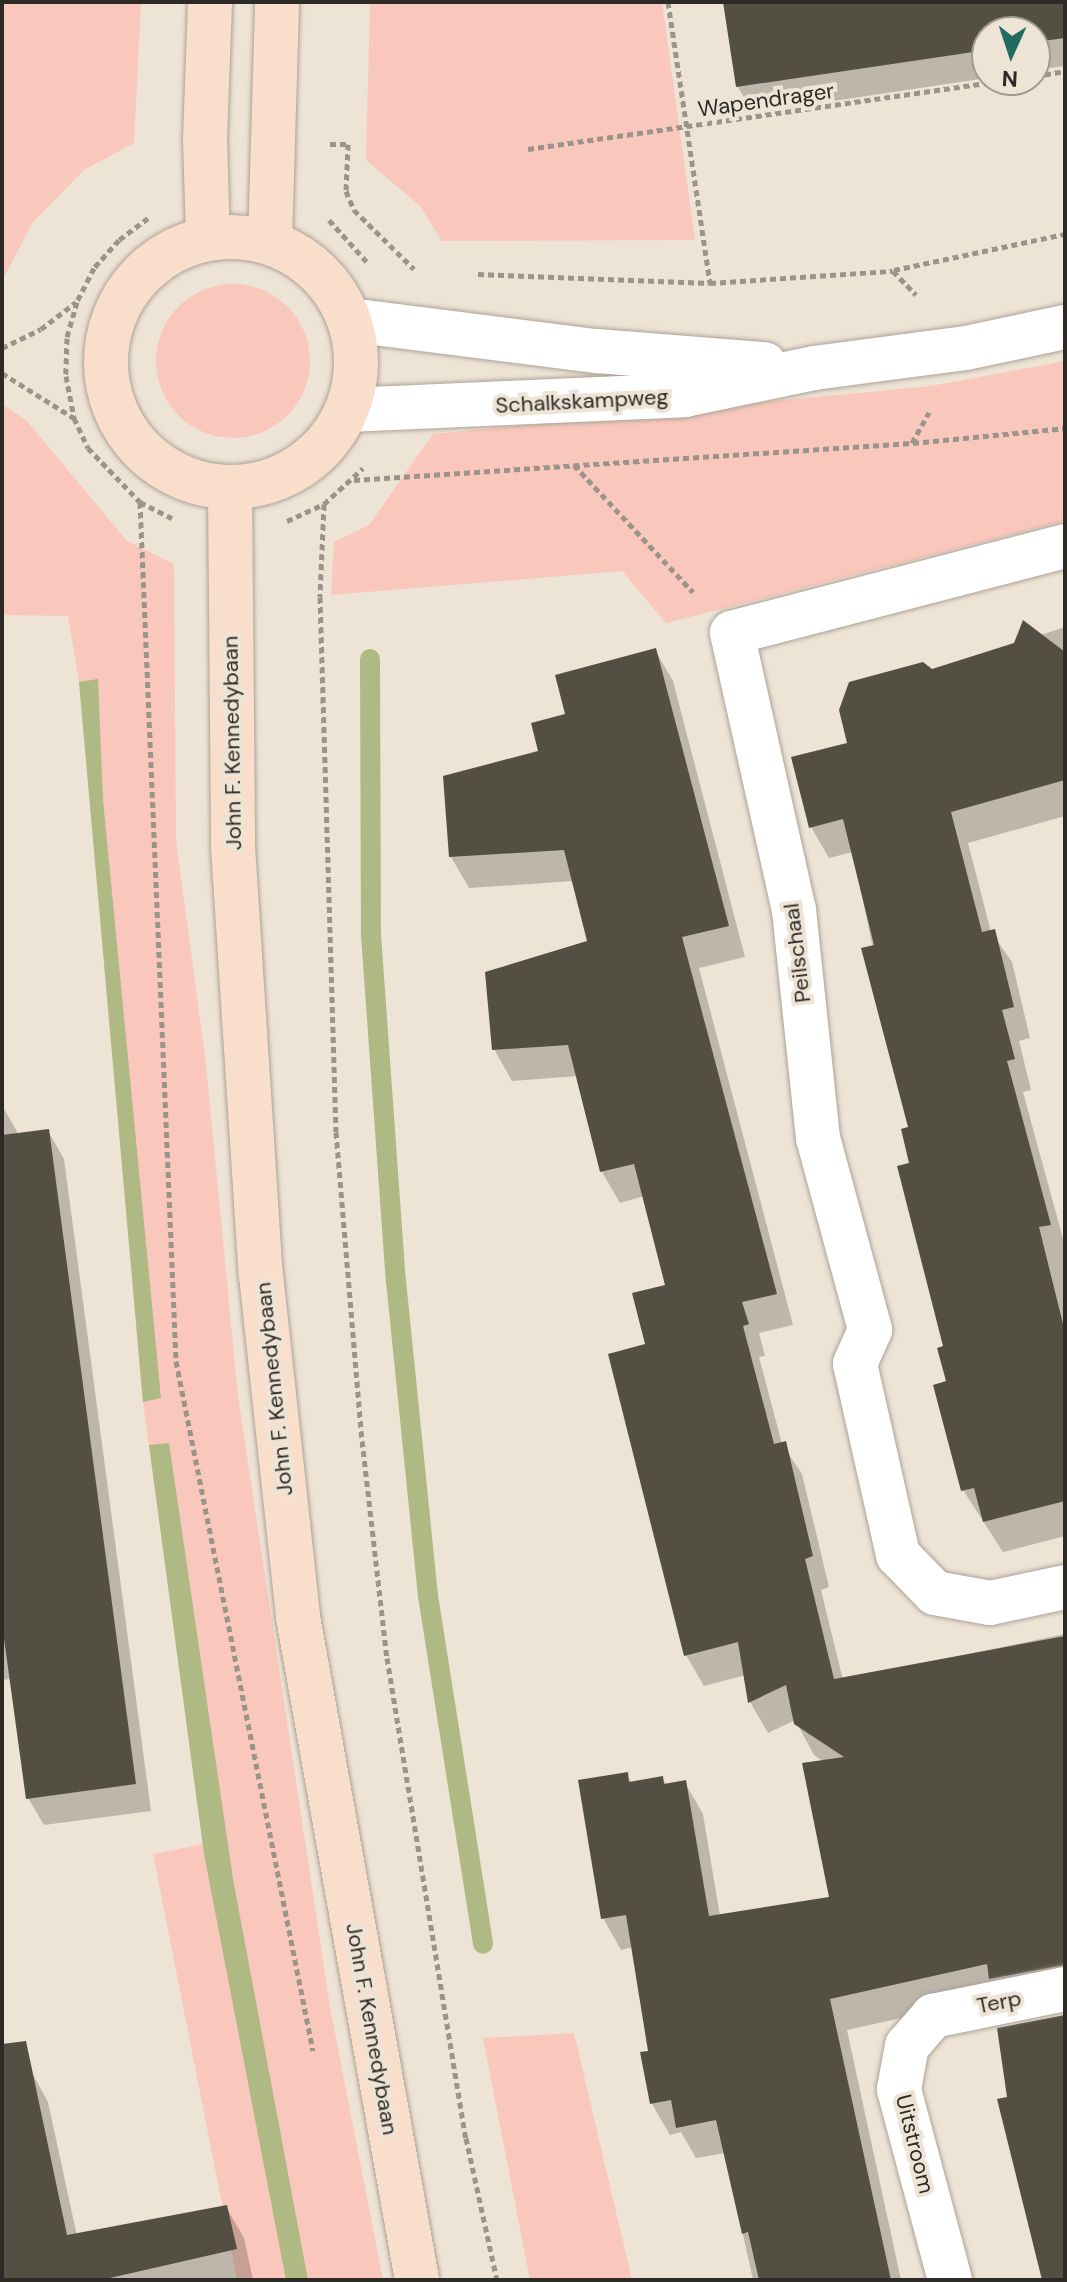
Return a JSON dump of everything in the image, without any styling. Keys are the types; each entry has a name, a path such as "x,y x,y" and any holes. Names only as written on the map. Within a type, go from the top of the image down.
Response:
{"main road":[{"path":"207,218 239,236 270,242 303,259 331,285 350,320 357,368 347,410 334,434 303,465 268,482 230,509 145,454 117,415 105,370 112,322 135,280 207,218 210,2"},
{"path":"270,242 277,2"},
{"name":"John F. Kennedybaan","path":"230,509 233,847 261,1275 298,1617 417,2280"}],"street":[{"name":"Schalkskampweg","path":"350,320 597,351 814,368"},
{"name":"Schalkskampweg","path":"347,410 685,395 814,368 966,348 1065,327"},
{"path":"732,633 1065,546"},
{"name":"Peilschaal","path":"732,633 794,910 818,1138 870,1330 855,1364 898,1555 935,1593 990,1603 1065,1587"},
{"name":"Terp","path":"933,2016 1065,1989"},
{"name":"Uitstroom","path":"933,2016 907,2046 899,2089 950,2280"}],"path":[{"path":"668,2 710,283"},
{"name":"Wapendrager","path":"528,149 971,85"},
{"path":"271,199 329,221 350,241 373,269 398,326"},
{"path":"207,218 150,217 119,240 94,268 77,302 67,338 66,376 74,418 111,477 140,502 183,523 230,509 262,528 324,504 354,480 379,447 395,410"},
{"path":"893,271 1065,234"},
{"path":"2,348 41,329 77,302"},
{"path":"2,373 74,418"},
{"path":"912,443 1065,428"},
{"path":"574,465 732,633"},
{"path":"324,504 320,597 336,1132 361,1431 387,1658 466,2138 497,2280"}],"shaded area":[{"path":"2,2 141,2 134,143 84,170 33,222 2,281"},
{"path":"370,2 662,2 695,240 442,241 420,206 366,160"},
{"path":"233,284 263,290 288,306 304,331 310,361 304,391 288,416 263,432 233,438 203,432 178,416 162,391 156,361 162,331 178,306 203,290"},
{"path":"1065,361 1065,521 666,623 622,571 331,595 334,542 369,525 433,434 931,386"},
{"path":"2,404 27,421 127,541 174,564 176,840 206,1064 238,1396 330,2007 383,2280 237,2280 153,1854 203,1844 143,1402 79,682 68,616 2,615"},
{"path":"98,679 103,800 161,1398 143,1402 79,682"},
{"path":"169,1443 233,1879 308,2280 286,2280 204,1854 149,1445"},
{"path":"574,2033 632,2280 530,2280 483,2038"}],"building":[{"path":"723,2 1065,2 1065,38 1051,40 1051,16 971,16 971,52 736,87"},
{"path":"1023,620 1065,652 1065,780 951,812 982,932 995,929 1014,1007 1002,1010 1015,1059 1007,1061 1051,1225 1039,1227 1065,1332 1065,1501 983,1522 974,1488 961,1491 933,1385 946,1381 937,1348 943,1346 897,1166 909,1163 901,1129 908,1127 861,948 874,945 843,819 809,828 791,757 847,743 839,710 849,682 923,662 932,669 1014,643"},
{"path":"656,648 729,926 682,937 777,1294 742,1302 749,1324 743,1326 774,1444 786,1441 813,1556 805,1559 834,1679 1065,1636 1065,1965 989,1979 987,1964 830,1999 891,2280 759,2280 748,2232 742,2234 716,2120 676,2128 671,2100 650,2104 640,2052 648,2051 626,1915 601,1919 578,1780 628,1772 629,1782 663,1776 664,1784 686,1780 709,1916 829,1897 802,1763 844,1757 794,1724 786,1685 748,1703 738,1642 684,1656 608,1354 645,1344 632,1293 665,1285 634,1164 600,1172 568,1045 492,1050 485,972 587,941 564,850 449,857 443,776 538,751 531,723 565,714 555,675"},
{"path":"49,1129 136,1784 26,1799 2,1624 2,1135"},
{"path":"1065,2015 1065,2280 1042,2280 997,2099 1007,2097 997,2028"},
{"path":"26,2041 67,2235 227,2205 237,2249 101,2280 2,2280 2,2044"}],"waterway":[{"path":"370,659 371,935 396,1281 428,1596 483,1944"}]}
